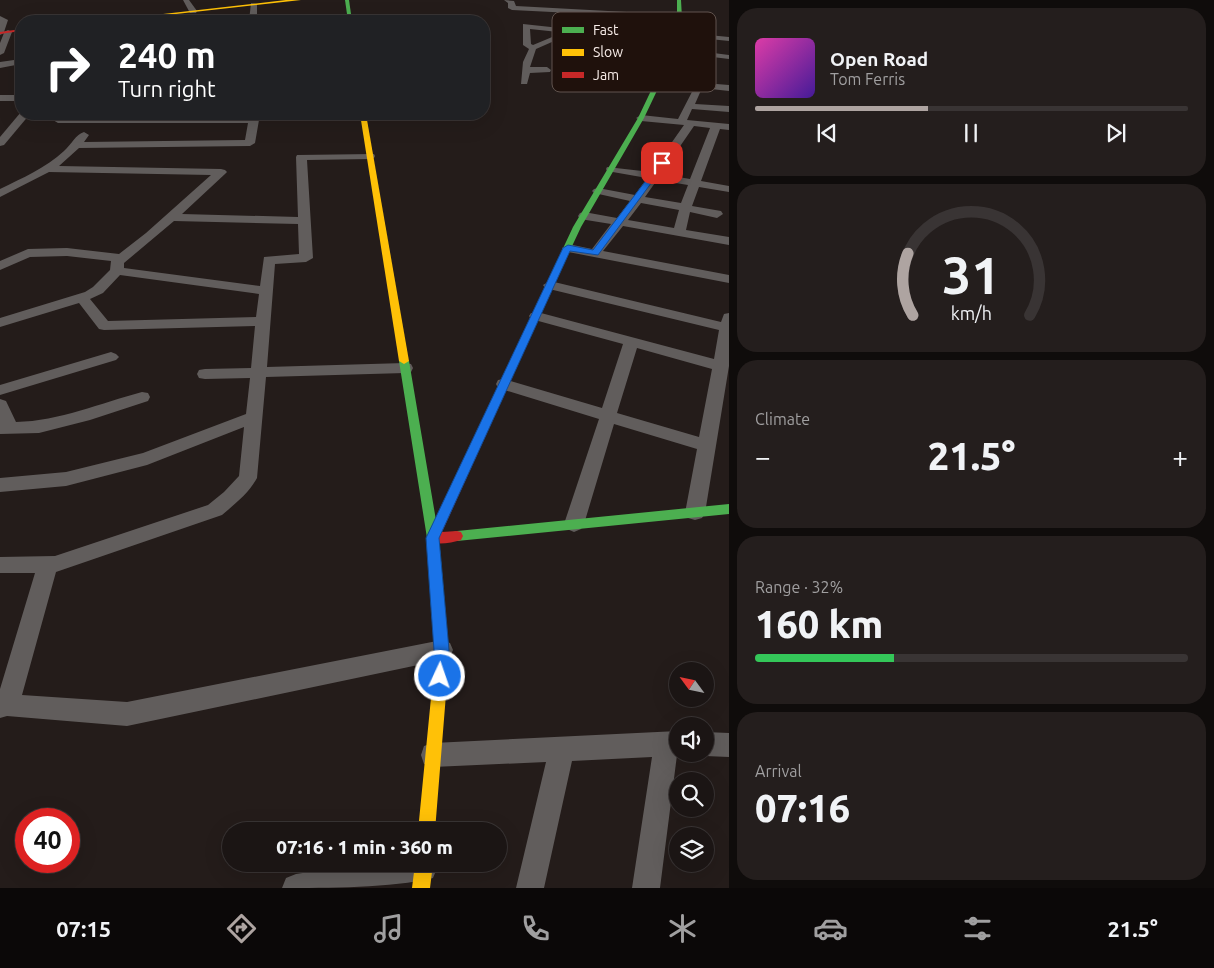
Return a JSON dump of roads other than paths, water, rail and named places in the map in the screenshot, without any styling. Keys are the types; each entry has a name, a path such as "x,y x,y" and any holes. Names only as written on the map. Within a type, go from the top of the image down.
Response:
{"main road":[{"path":"159,15 299,0"},
{"path":"347,0 349,15"},
{"path":"433,538 568,248 598,191 641,118 653,92"},
{"path":"364,120 433,538 442,650 427,822"},
{"path":"433,538 729,509"}],"street":[{"path":"186,0 193,11"},
{"path":"523,0 509,0 512,8 578,11 677,7"},
{"path":"252,15 253,4"},
{"path":"0,18 4,20 0,53"},
{"path":"533,48 527,45 526,26 552,31"},
{"path":"524,82 533,48 552,38"},
{"path":"716,40 729,39"},
{"path":"716,48 729,50"},
{"path":"716,54 729,58"},
{"path":"0,65 15,63"},
{"path":"526,70 547,70"},
{"path":"716,87 729,88"},
{"path":"595,253 653,177 686,123 689,106 696,92"},
{"path":"0,98 15,98"},
{"path":"689,106 729,109"},
{"path":"641,118 729,127"},
{"path":"0,144 20,120"},
{"path":"0,194 47,168 78,145 94,120"},
{"path":"78,145 250,142 254,120"},
{"path":"679,232 685,208 716,126"},
{"path":"0,565 54,564 215,510 231,497 248,478 269,260 306,258 301,157 370,156"},
{"path":"0,322 82,298 98,290 117,271 117,262 221,172 47,168"},
{"path":"611,169 729,189"},
{"path":"0,181 25,181"},
{"path":"598,191 718,214"},
{"path":"171,216 304,221"},
{"path":"584,216 729,241"},
{"path":"568,248 729,280"},
{"path":"0,266 28,254 66,252 123,258"},
{"path":"117,271 266,290"},
{"path":"550,286 728,324 696,513"},
{"path":"82,298 104,326 263,321"},
{"path":"536,316 721,366"},
{"path":"574,524 631,343"},
{"path":"0,390 111,357"},
{"path":"205,374 405,368"},
{"path":"504,384 707,446"},
{"path":"0,405 5,428 39,427 84,416 142,397"},
{"path":"0,485 66,479 147,459 254,417"},
{"path":"48,564 4,706 127,714 442,650"},
{"path":"433,755 669,743"},
{"path":"714,744 729,745"},
{"path":"530,888 562,748"},
{"path":"646,888 669,760"},
{"path":"296,888 423,873"}]}
